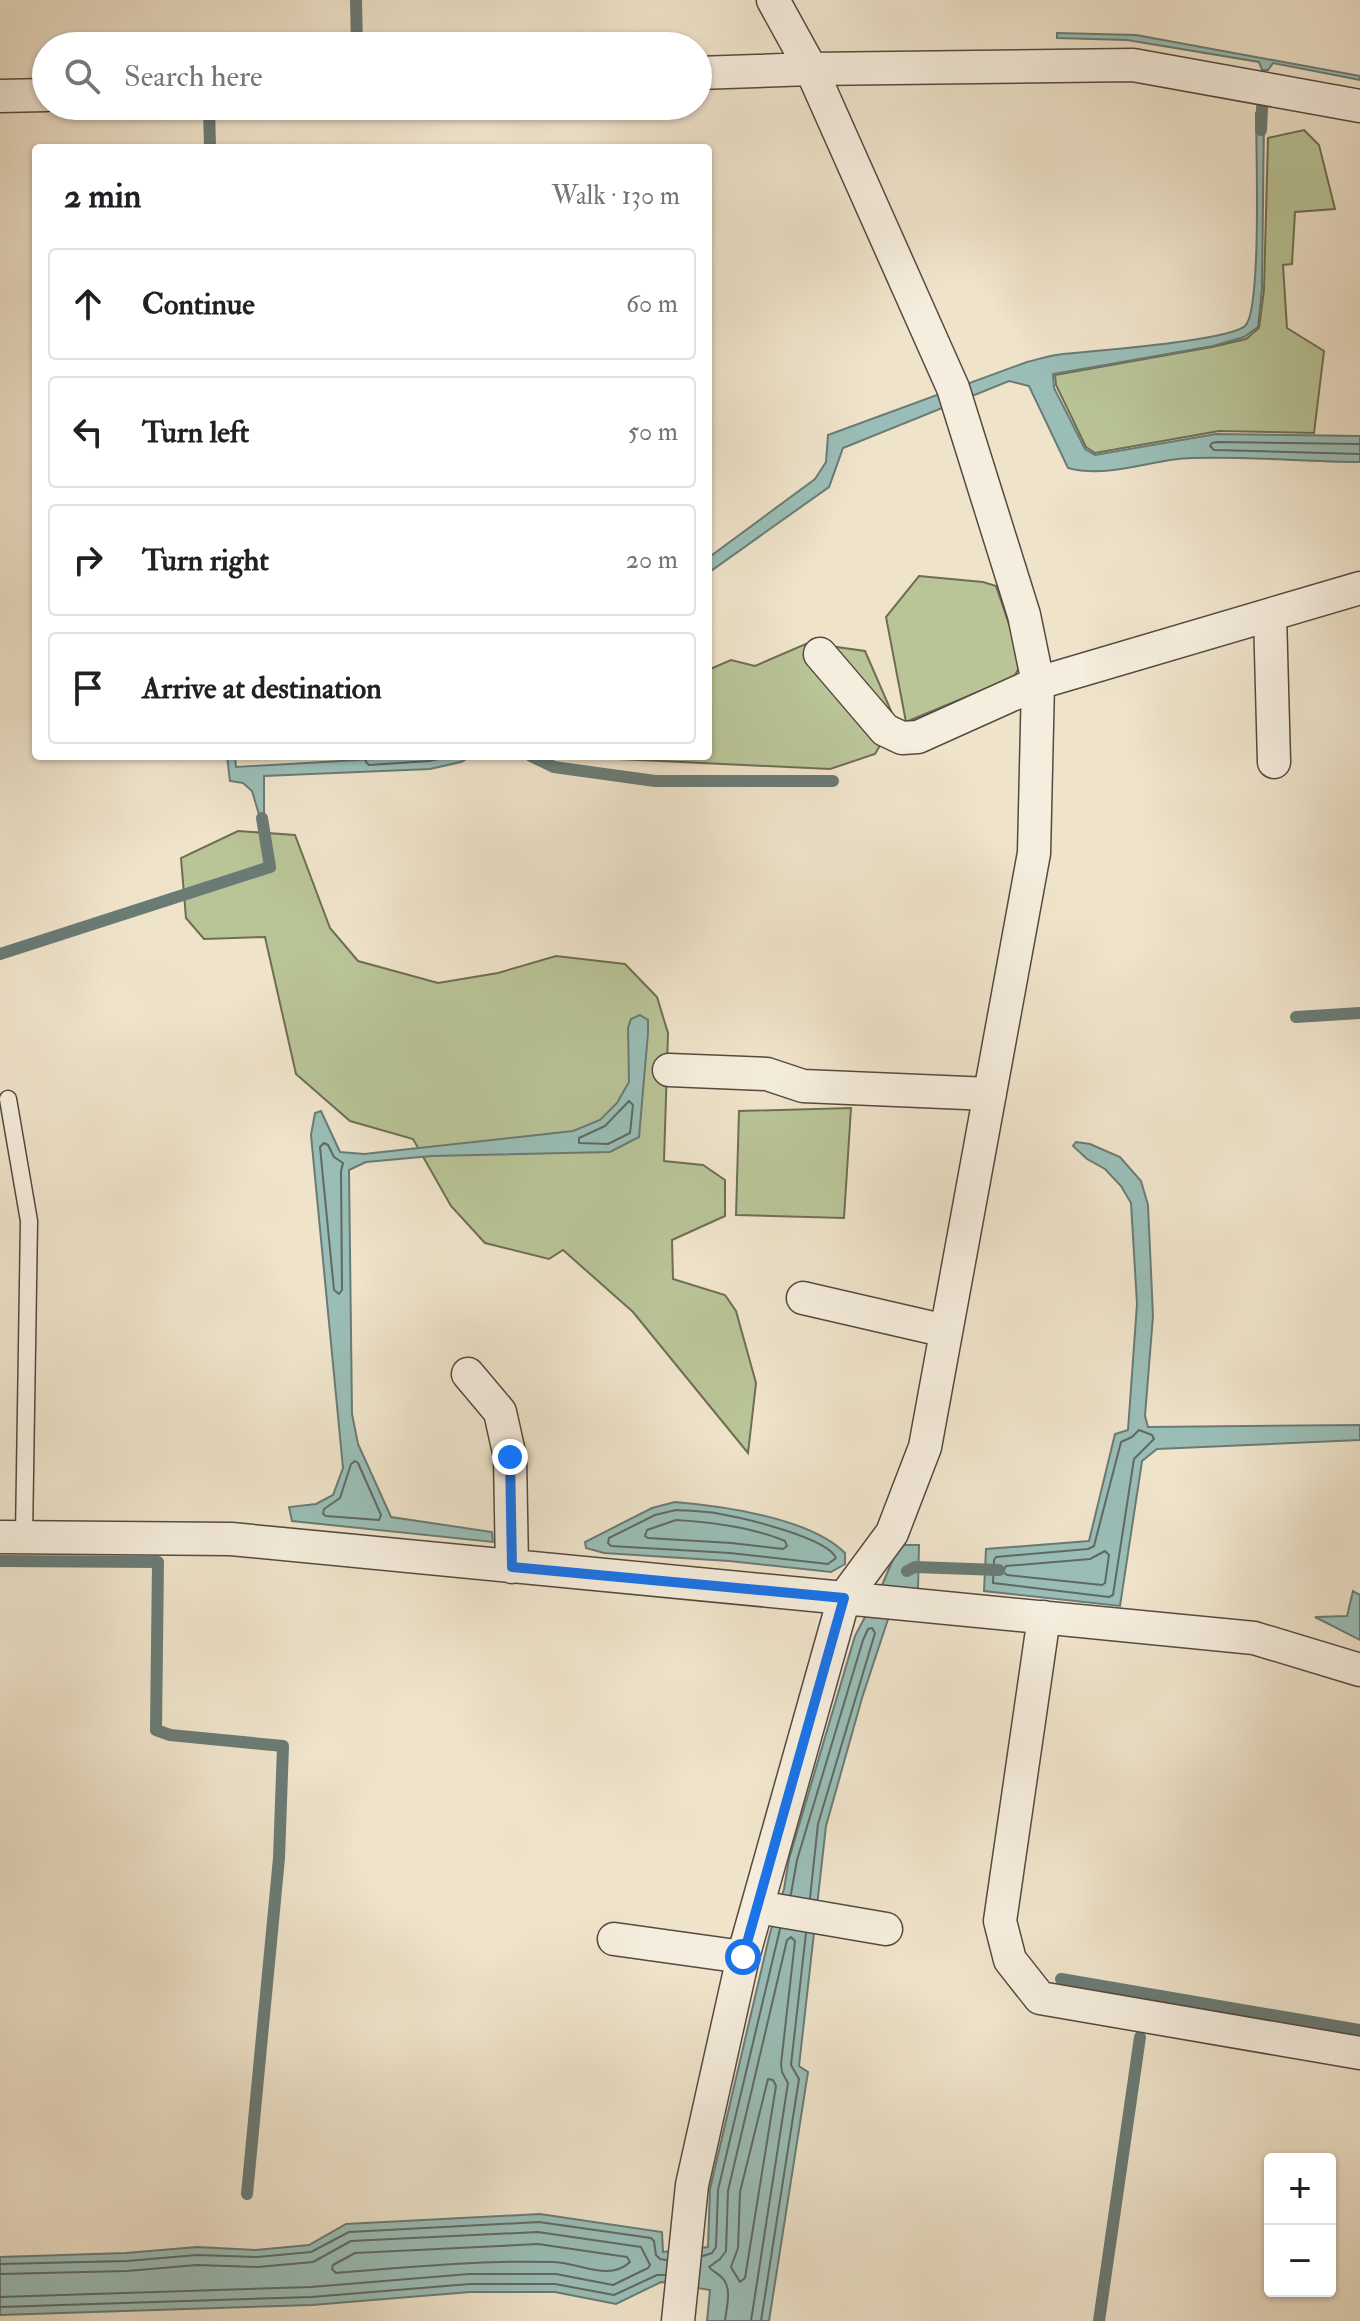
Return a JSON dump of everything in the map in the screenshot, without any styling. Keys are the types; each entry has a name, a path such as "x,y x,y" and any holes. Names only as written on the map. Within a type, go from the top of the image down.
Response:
{"street":[{"path":"678,2321 692,2185 743,1957 766,1908 844,1598 892,1533 925,1447 1034,853 1038,683 1024,615 953,388 811,69 773,0"},
{"path":"712,73 1133,65 1360,106"},
{"path":"0,96 32,95"},
{"path":"820,654 885,730 902,738 918,737 1038,683 1360,588"},
{"path":"1270,615 1274,762"},
{"path":"669,1070 767,1074 803,1086 990,1094"},
{"path":"803,1298 946,1331"},
{"path":"468,1374 500,1412 510,1457 512,1567"},
{"path":"12,1536 231,1539 1044,1617 1254,1638 1360,1670"},
{"path":"1044,1617 1000,1921 1010,1960 1040,1998 1360,2053"},
{"path":"766,1908 886,1929"},
{"path":"614,1939 743,1957"}],"lane":[{"path":"8,1099 29,1221 12,1536"}],"green space":[{"path":"1304,130 1319,145 1335,209 1295,212 1292,264 1283,265 1287,328 1324,351 1314,433 1219,431 1095,453 1086,447 1056,385 1055,375 1212,347 1246,339 1259,328 1264,290 1268,138"},
{"path":"919,576 996,586 1022,662 1014,677 906,722 886,617"},
{"path":"808,643 865,651 895,720 875,754 830,769 639,760 712,760 712,668 731,660 755,666"},
{"path":"238,831 295,835 330,928 358,961 438,983 498,973 556,956 625,964 657,997 668,1033 664,1161 703,1165 725,1180 725,1216 672,1240 673,1279 725,1295 736,1311 756,1383 748,1453 633,1312 563,1250 549,1259 485,1243 451,1206 413,1139 350,1121 296,1074 265,937 204,939 186,918 181,858"},
{"path":"851,1108 844,1218 736,1215 739,1111"}],"water":[{"path":"1057,33 1136,35 1360,76 1360,80 1273,63 1268,70 1262,70 1259,62 1127,40 1057,38"},
{"path":"1256,113 1264,114 1262,289 1258,327 1244,337 1213,346 1053,374 1054,388 1085,449 1095,455 1216,434 1360,436 1360,462 1192,458 1115,470 1068,468 1029,386 1009,381 843,448 829,487 712,570 712,555 815,479 826,462 828,435 1040,358 1188,341 1245,326 1254,291"},
{"path":"227,760 235,760 236,767 358,760 464,760 430,769 264,776 264,831 252,791 243,783 230,781"},
{"path":"640,1015 648,1020 648,1033 639,1137 610,1152 432,1156 366,1162 349,1170 352,1414 358,1444 391,1517 492,1532 493,1542 292,1521 289,1507 316,1504 333,1495 343,1468 311,1135 315,1113 321,1111 340,1152 364,1154 573,1131 600,1120 617,1103 629,1082 628,1028 631,1019"},
{"path":"1076,1142 1090,1144 1120,1157 1141,1181 1148,1205 1153,1316 1145,1416 1148,1427 1360,1425 1360,1440 1157,1449 1142,1461 1120,1606 984,1591 986,1549 1089,1541 1115,1434 1128,1430 1137,1304 1131,1203 1105,1169 1073,1146"},
{"path":"675,1502 765,1516 810,1531 845,1553 845,1564 831,1572 729,1561 604,1553 586,1548 585,1542 652,1508"},
{"path":"899,1545 919,1545 918,1590 897,1592 862,1698 826,1826 799,2066 808,2072 769,2321 707,2321 710,2290 661,2282 616,2304 555,2292 470,2292 312,2305 0,2315 0,2257 197,2247 256,2250 309,2245 346,2224 540,2214 662,2232 663,2252 708,2247 710,2189 789,1859 855,1636"},
{"path":"1353,1591 1360,1595 1360,1640 1315,1617 1347,1616"}],"waterway":[{"path":"356,0 357,32"},
{"path":"1261,130 1263,88"},
{"path":"209,120 210,144"},
{"path":"539,760 554,767 655,781 833,781"},
{"path":"0,954 270,867 262,818"},
{"path":"1296,1017 1360,1013"},
{"path":"0,1561 158,1562 156,1730 170,1735 283,1746 279,1858 247,2194"},
{"path":"907,1571 915,1567 999,1570"},
{"path":"1061,1979 1360,2030"},
{"path":"1099,2321 1140,2037"}],"route":[{"path":"510,1457 512,1567 844,1598 743,1957"}]}
